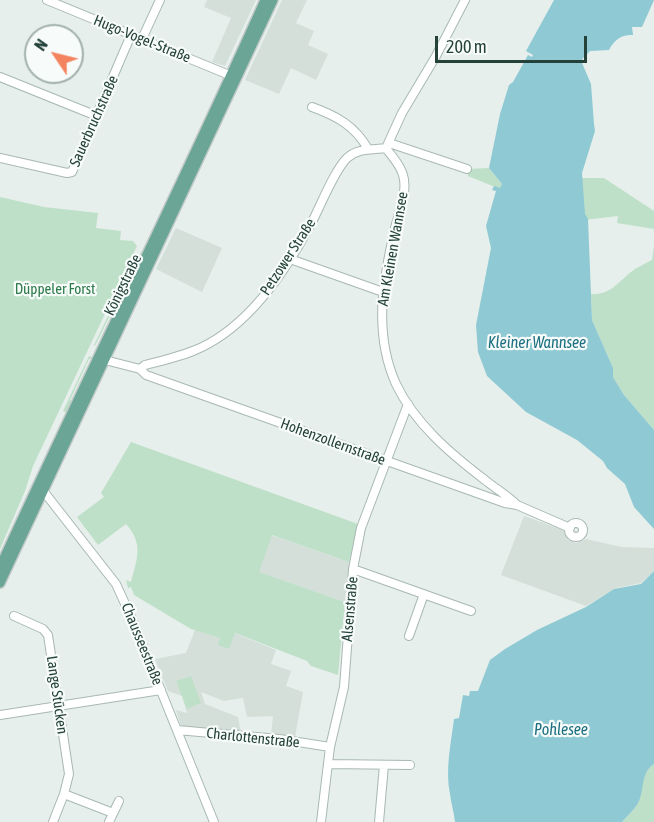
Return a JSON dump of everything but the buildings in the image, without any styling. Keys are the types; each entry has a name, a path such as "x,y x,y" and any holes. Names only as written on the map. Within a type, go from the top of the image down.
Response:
{"main road":[{"name":"Königstraße","path":"234,77 265,0"},
{"name":"Königstraße","path":"0,567 273,0"},
{"name":"Königstraße","path":"0,583 40,488"}],"street":[{"name":"Hugo-Vogel-Straße","path":"47,0 234,77"},
{"path":"142,39 160,0"},
{"path":"465,0 436,56 406,105 387,145 467,169"},
{"name":"Sauerbruchstraße","path":"0,158 70,173 74,169 131,35"},
{"path":"0,77 97,116"},
{"path":"312,107 339,118 352,128 368,149"},
{"name":"Petzower Straße","path":"140,369 145,365 194,351 231,328 262,297 290,259 310,226 340,167 354,153 387,145"},
{"name":"Am Kleinen Wannsee","path":"387,145 404,177 404,189 388,258 381,319 384,341 396,384 408,404 444,446 517,505"},
{"path":"290,259 383,292"},
{"name":"Hohenzollernstraße","path":"100,359 140,369 146,375 505,503 517,505 570,528"},
{"name":"Alsenstraße","path":"321,822 330,747 344,687 353,569 362,525 408,404"},
{"name":"Chausseestraße","path":"40,488 116,584 214,822"},
{"path":"353,569 471,611"},
{"path":"409,636 424,594"},
{"name":"Lange Stücken","path":"14,616 43,630 48,635 69,774 53,822"},
{"path":"0,715 161,690"},
{"name":"Charlottenstraße","path":"177,730 279,739 330,747"},
{"path":"328,764 410,765"},
{"path":"378,822 384,765"},
{"path":"64,794 113,813"},
{"path":"109,822 118,801"}],"shaded area":[{"path":"207,0 256,0 225,66 212,62 231,18 204,7"},
{"path":"282,0 307,0 296,23 314,31 308,45 328,54 316,80 291,68 279,94 245,80"},
{"path":"176,228 222,248 202,292 156,269"},
{"path":"524,516 563,530 568,540 576,543 586,539 622,547 654,548 654,571 641,583 616,588 586,606 501,575"},
{"path":"271,535 349,562 345,602 258,572"},
{"path":"195,630 220,638 228,649 234,633 276,650 271,664 291,671 286,686 303,692 295,737 271,734 273,716 247,717 243,698 224,701 201,692 205,704 238,717 241,734 181,726 176,710 187,713 182,696 168,691 155,659 186,653"}],"green space":[{"path":"489,168 502,184 500,189 468,176 467,169"},
{"path":"570,178 604,178 654,211 654,229 617,223 618,216 568,222"},
{"name":"Düppeler Forst","path":"0,197 44,207 98,213 96,228 121,231 120,240 133,241 137,246 33,466 25,491 0,549"},
{"path":"147,245 144,254 140,254 95,346 135,260"},
{"path":"654,246 654,430 624,395 613,377 613,368 592,320 591,294 604,293 633,270 652,260"},
{"path":"89,356 94,358 89,359 70,400 74,402 66,412 63,411"},
{"path":"131,442 358,524 349,562 272,535 259,572 345,602 338,675 311,666 307,661 235,633 229,649 218,645 220,638 191,629 134,595 131,587 128,588 126,580 131,582 138,552 132,531 126,524 98,545 77,517 104,497 101,493"},
{"path":"191,676 201,703 187,709 176,681"},
{"path":"654,764 654,822 622,822 635,807 646,772"}],"water":[{"name":"Kleiner Wannsee","path":"554,0 654,0 642,27 632,27 633,35 619,38 609,50 590,51 583,58 582,63 591,84 595,131 582,173 585,214 588,219 592,320 613,368 613,377 624,395 654,430 654,529 634,507 625,484 607,468 603,461 577,440 526,412 487,376 478,352 476,325 491,248 486,226 496,191 492,190 494,186 500,188 502,184 489,168 500,114 509,85 528,55 532,57 533,55 526,51"},
{"name":"Pohlesee","path":"654,571 654,764 647,772 635,808 622,822 455,822 448,776 454,719 459,718 463,695 469,696 470,691 478,691 490,660 537,630 586,607 614,589 641,584"}]}
